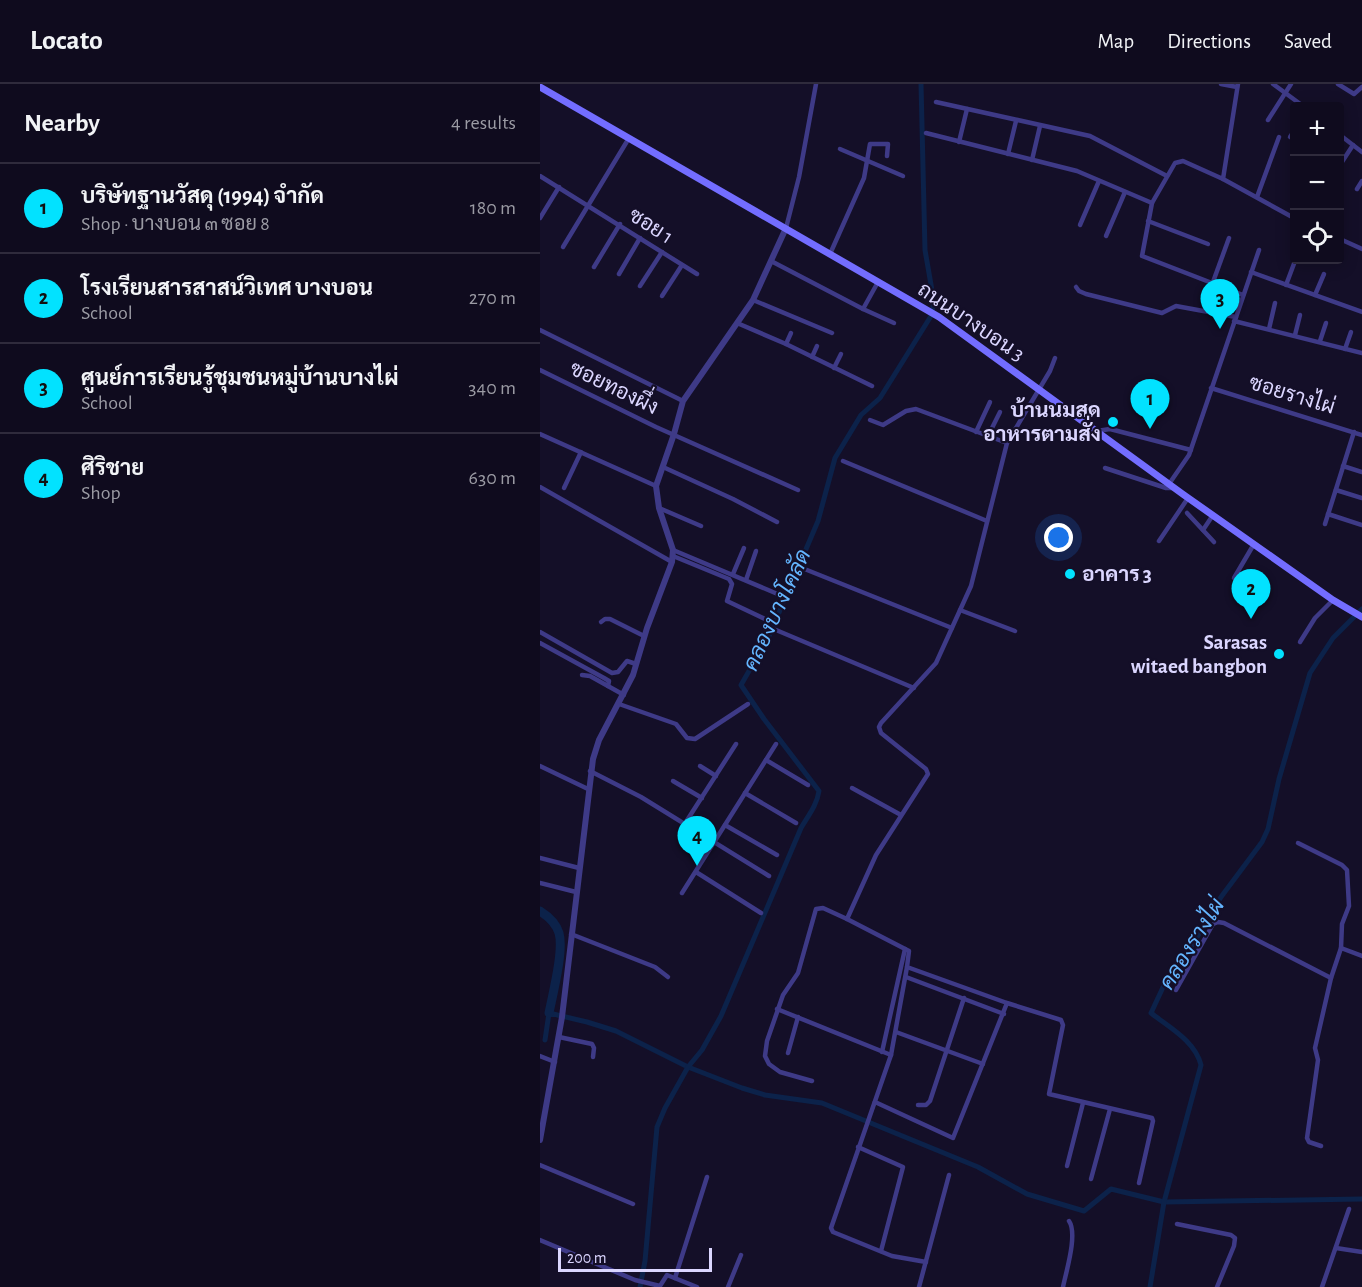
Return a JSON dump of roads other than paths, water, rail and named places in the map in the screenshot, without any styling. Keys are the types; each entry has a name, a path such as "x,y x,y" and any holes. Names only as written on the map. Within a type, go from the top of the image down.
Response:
{"main road":[{"name":"ถนนบางบอน 3","path":"540,87 939,317 1188,498 1333,600 1362,617"}],"street":[{"path":"540,1140 562,1017 590,771 596,749 624,695 636,664 673,556 659,508 656,486 683,401 753,300 786,228 799,177 816,84"},
{"path":"1221,84 1238,86 1223,179"},
{"path":"1273,84 1297,102"},
{"path":"1268,120 1291,84"},
{"path":"1338,84 1354,94 1362,87"},
{"path":"936,102 1090,136 1167,176"},
{"path":"960,142 967,109"},
{"path":"1008,154 1016,121"},
{"path":"1032,160 1040,126"},
{"path":"926,134 1077,171 1152,203"},
{"path":"1257,197 1279,137"},
{"path":"563,248 629,138"},
{"path":"1344,138 1362,152"},
{"path":"831,254 864,178 871,143 888,145 887,156"},
{"path":"1344,159 1353,145"},
{"path":"840,149 903,176"},
{"path":"1243,294 1144,257 1142,254 1152,203 1167,176 1175,163 1179,161 1223,179 1290,216"},
{"name":"ซอย 1","path":"540,176 697,274"},
{"path":"1080,225 1099,181"},
{"path":"1357,189 1362,181"},
{"path":"540,218 559,187"},
{"path":"1106,236 1125,192"},
{"path":"1148,221 1208,244"},
{"path":"594,267 620,224"},
{"path":"619,273 640,238"},
{"path":"1213,282 1229,238"},
{"path":"1344,241 1362,249"},
{"path":"1105,468 1166,489 1172,486 1191,450 1259,250"},
{"path":"640,286 662,252"},
{"path":"771,261 894,323"},
{"path":"1286,285 1294,264"},
{"path":"662,296 682,265"},
{"path":"1251,272 1362,312"},
{"path":"1315,296 1324,274"},
{"path":"863,309 878,282"},
{"path":"1076,287 1086,294 1162,313 1176,306 1235,319 1362,353"},
{"path":"753,300 832,333"},
{"path":"1269,329 1275,303"},
{"path":"1295,335 1300,315"},
{"path":"737,322 872,386"},
{"path":"1320,341 1326,322"},
{"path":"540,330 683,401"},
{"path":"1346,349 1351,332"},
{"path":"786,344 790,333"},
{"path":"812,357 817,346"},
{"path":"834,368 841,354"},
{"path":"847,919 876,855 927,772 925,767 881,733 879,728 881,723 934,666 971,586 1007,443 1050,371 1055,358"},
{"name":"ซอยทองผึ่ง","path":"540,370 798,490"},
{"name":"ซอยรางไผ่","path":"1212,388 1362,435"},
{"path":"976,432 990,402"},
{"path":"870,420 883,425 906,411 916,409 1007,443"},
{"path":"988,436 1000,412"},
{"path":"1097,431 1110,429 1191,450"},
{"path":"1325,524 1354,432"},
{"path":"540,434 656,486"},
{"path":"564,488 581,452"},
{"path":"843,461 987,521"},
{"path":"1343,466 1362,472"},
{"path":"663,467 777,522"},
{"path":"540,487 673,556 729,579 732,584 727,601 765,619"},
{"path":"1336,490 1362,498"},
{"path":"1159,541 1188,498"},
{"path":"659,508 701,526"},
{"path":"1187,513 1214,542"},
{"path":"1328,514 1362,525"},
{"path":"1203,530 1213,515"},
{"path":"1234,578 1254,544"},
{"path":"733,574 744,548"},
{"path":"746,580 756,551"},
{"path":"673,556 733,574 780,595"},
{"path":"802,567 952,627"},
{"path":"1300,642 1315,618 1333,600"},
{"path":"960,610 1015,631"},
{"path":"601,622 604,619 610,619 644,636"},
{"path":"776,630 914,688"},
{"path":"540,632 612,673 618,672 626,662 636,664"},
{"path":"540,643 609,681 608,686"},
{"path":"582,675 587,675 624,695"},
{"path":"619,704 676,724 687,738 695,740 748,704"},
{"path":"684,825 736,744"},
{"path":"682,894 776,744"},
{"path":"766,760 808,785"},
{"path":"540,766 588,789"},
{"path":"700,766 716,776"},
{"path":"590,771 641,797 769,876"},
{"path":"673,781 702,798"},
{"path":"852,788 901,815"},
{"path":"745,793 796,823"},
{"path":"725,825 777,855"},
{"path":"1298,843 1342,865 1347,870 1349,906 1342,924 1341,948 1331,978 1315,1048 1318,1060 1307,1138 1309,1142 1321,1146"},
{"path":"540,858 579,868"},
{"path":"696,872 761,913"},
{"path":"540,883 576,892"},
{"path":"812,1081 773,1068 766,1060 765,1051 777,1009 783,995 798,973 816,909 823,908 910,953 891,1055 831,1228 833,1232 892,1256 926,1262"},
{"path":"1176,990 1213,924 1218,922 1331,978"},
{"path":"572,934 655,967 668,977"},
{"path":"1341,948 1362,956"},
{"path":"882,1052 905,949"},
{"path":"907,967 1062,1020 1063,1025 1049,1094 1149,1117 1154,1121 1139,1183"},
{"path":"906,977 1004,1014"},
{"path":"918,1105 926,1105 930,1101 964,998"},
{"path":"875,1102 953,1138 1007,1003"},
{"path":"777,1009 891,1055"},
{"path":"788,1053 798,1017"},
{"path":"896,1032 983,1064"},
{"path":"559,1037 592,1044 593,1057"},
{"path":"540,1056 555,1062"},
{"path":"1067,1166 1083,1103"},
{"path":"1091,1179 1110,1109"},
{"path":"858,1147 903,1167 881,1251"},
{"path":"540,1165 633,1204"},
{"path":"919,1287 948,1175"},
{"path":"675,1278 707,1177"},
{"path":"1322,1287 1349,1209"},
{"path":"1063,1287 1073,1236 1073,1227 1069,1221"},
{"path":"1177,1224 1231,1235 1235,1238 1234,1246 1217,1287"},
{"path":"540,1240 635,1280 660,1287 665,1276 696,1287"},
{"path":"1336,1248 1362,1252"},
{"path":"729,1287 741,1254"}],"waterway":[{"name":"คลองบางโคลัด","path":"640,1287 645,1261 657,1127 688,1067 702,1050 721,1016 819,791 741,685 769,636 818,521 835,458 861,415 880,398 931,316 934,302 925,250 921,84"},
{"name":"คลองรางไผ่","path":"1150,1287 1164,1202 1201,1065 1198,1056 1188,1042 1151,1013 1165,983 1193,944 1221,897 1262,842 1268,829 1279,779 1310,673 1333,638 1362,609"},
{"path":"540,911 556,926 560,940 557,972 549,1013"},
{"path":"545,1040 549,1013 616,1031 688,1067 742,1088 765,1095 822,1103 978,1167 1027,1194 1084,1211 1111,1189 1164,1202 1362,1199"}],"place":[{"name":"ศูนย์การเรียนรู้ชุมชนหมู่บ้านบางไผ่","path":"1220,329"},
{"name":"บ้านนมสด อาหารตามสั่ง","path":"1113,422"},
{"name":"บริษัทฐานวัสดุ (1994) จำกัด","path":"1150,429"},
{"name":"อาคาร 3","path":"1070,574"},
{"name":"โรงเรียนสารสาสน์วิเทศ บางบอน","path":"1251,619"},
{"name":"Sarasas witaed bangbon","path":"1279,654"},
{"name":"ศิริชาย","path":"697,866"}]}
